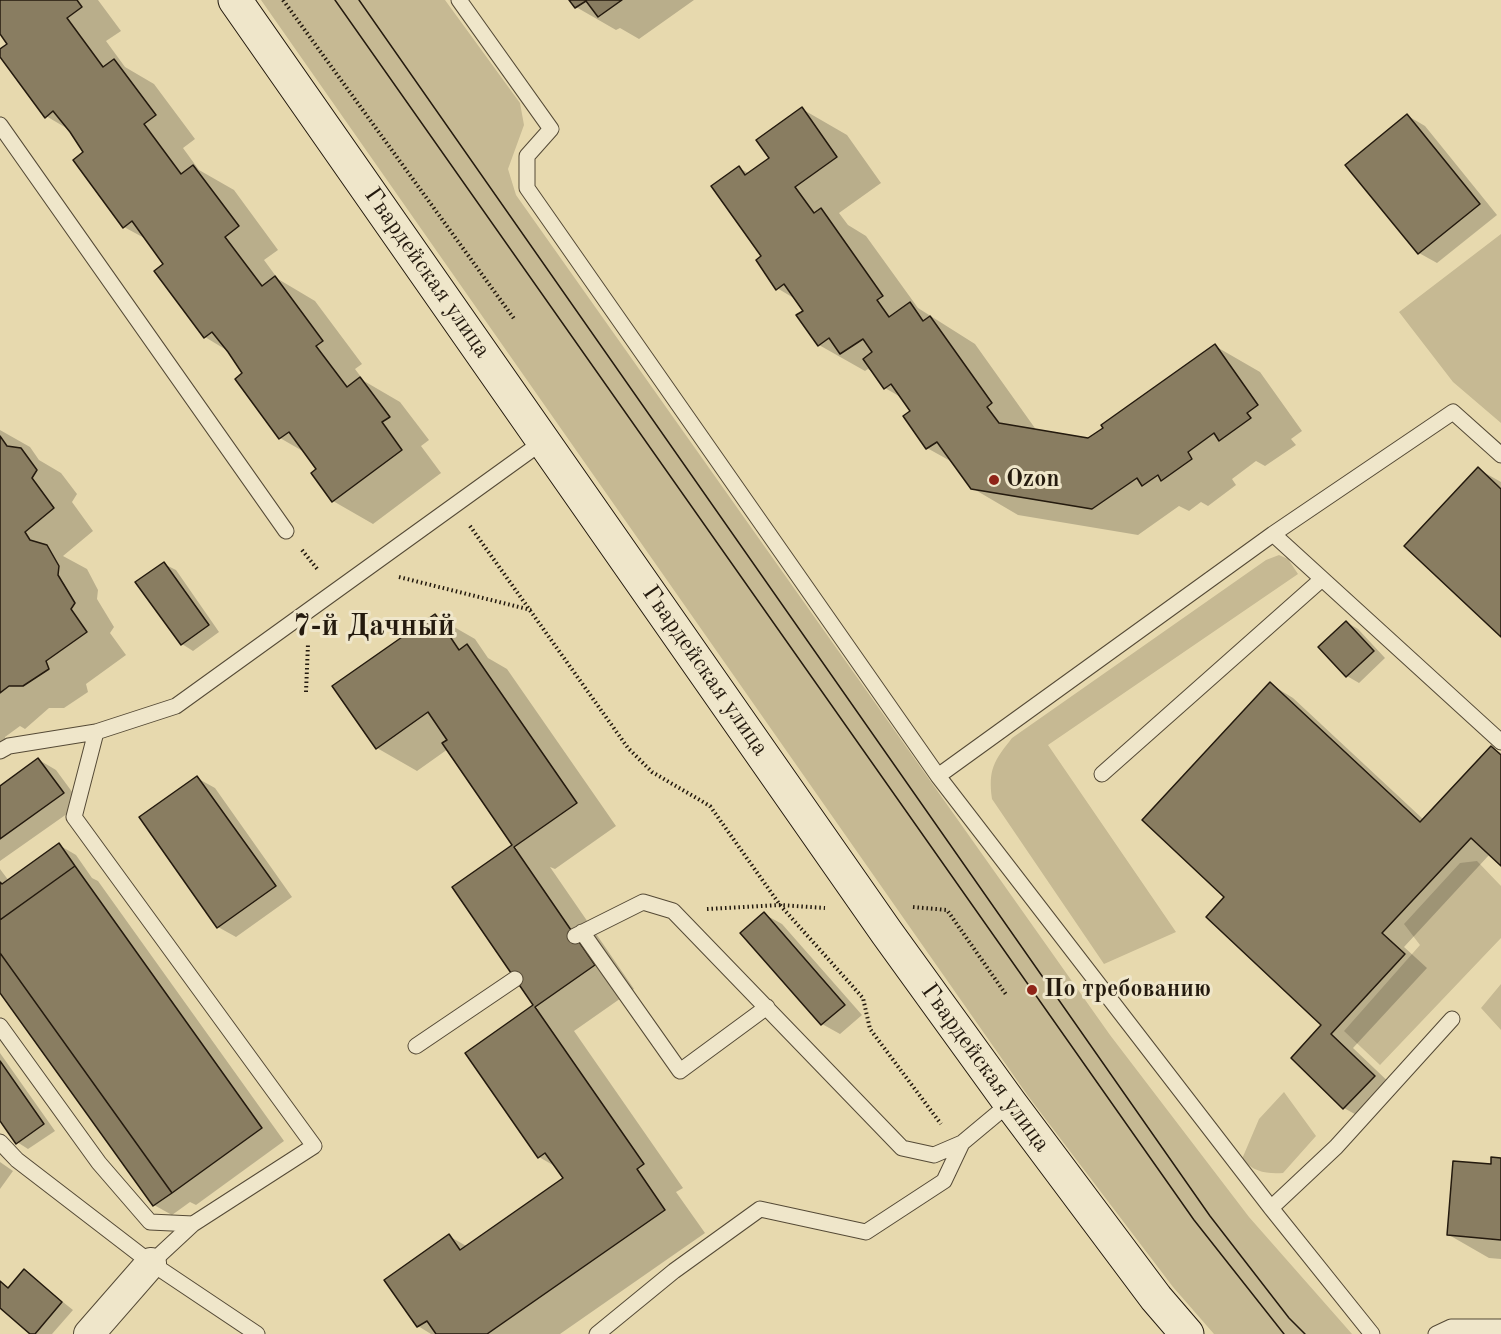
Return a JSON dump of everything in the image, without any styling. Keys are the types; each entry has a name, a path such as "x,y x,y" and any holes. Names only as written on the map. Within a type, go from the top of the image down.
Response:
{"street":[{"name":"Гвардейская улица","path":"235,0 887,933 1010,1103 1156,1298 1187,1334"},
{"path":"89,1334 151,1263"}],"lane":[{"path":"459,0 551,129 527,156 527,188 938,776 1271,1209 1372,1334"},
{"path":"0,125 286,531"},
{"path":"938,776 1273,534 1453,412 1501,456"},
{"path":"0,751 9,746 96,732 176,706 544,440"},
{"path":"1273,534 1501,742"},
{"path":"1102,774 1322,579"},
{"path":"96,732 74,817 314,1146 193,1224 151,1263"},
{"path":"767,1007 680,1071 579,934 643,902 673,911 767,1007 902,1148 934,1155 962,1143 1010,1103"},
{"path":"416,1046 515,979"},
{"path":"1271,1209 1336,1147 1452,1019"},
{"path":"0,1026 99,1163 150,1222 193,1224"},
{"path":"0,1142 17,1160 151,1263 257,1334"},
{"path":"597,1334 674,1271 760,1209 866,1232 944,1181 962,1143"},
{"path":"1436,1334 1451,1327 1501,1328"}],"path":[{"path":"283,0 515,320"},
{"path":"455,504 628,748 652,772 710,806 780,905 863,998 870,1029 945,1128 962,1143"},
{"path":"286,531 336,591"},
{"path":"366,569 531,610"},
{"path":"306,692 312,609"}],"shaded area":[{"path":"261,0 445,0 520,103 524,125 508,169 516,195 1110,1035 1249,1217 1352,1334 1214,1334 1173,1287 1028,1096"},
{"path":"1501,234 1501,423 1453,382 1399,312"},
{"path":"1279,555 1288,559 1298,574 1048,745 1176,932 1104,964 992,799 991,780 994,766 1012,738 1266,560"},
{"path":"1477,861 1501,886 1501,938 1380,1065 1344,1031 1420,945 1404,924 1460,863"},
{"path":"1501,984 1501,1030 1481,1008"},
{"path":"1284,1092 1316,1136 1283,1173 1261,1171 1251,1167 1242,1159 1259,1119"}],"building":[{"path":"0,0 77,0 82,7 67,18 103,67 114,59 156,115 144,124 181,174 193,165 239,226 225,237 262,286 275,276 323,341 316,346 347,387 360,377 390,417 382,422 402,450 332,502 311,473 316,469 289,432 279,439 235,379 242,373 228,352 212,332 204,338 154,271 163,264 132,221 123,228 73,160 83,152 70,132 53,111 45,118 0,57 0,49 7,44 0,34"},
{"path":"569,0 622,0 598,17 586,1 575,8"},
{"path":"802,107 837,157 795,187 814,213 821,208 883,296 877,300 889,317 910,302 923,321 930,316 992,403 987,407 999,423 1088,438 1103,428 1101,425 1215,344 1258,405 1247,413 1251,418 1219,441 1214,433 1188,452 1192,459 1161,481 1158,475 1142,486 1137,478 1092,509 971,489 937,442 926,449 903,416 910,411 891,384 884,389 863,359 872,352 863,339 840,354 829,338 818,346 796,315 803,311 784,284 776,290 756,260 761,256 711,186 739,166 745,175 769,158 756,140"},
{"path":"1407,114 1480,204 1418,254 1345,165"},
{"path":"0,436 7,446 21,448 37,470 32,478 54,508 25,532 30,540 47,545 59,566 58,575 75,603 71,609 87,632 46,661 49,669 23,686 9,686 0,693"},
{"path":"1478,467 1501,489 1501,637 1404,546"},
{"path":"164,562 209,625 181,645 135,582"},
{"path":"435,614 459,650 467,644 577,803 514,847 595,965 535,1007 644,1164 637,1169 665,1210 487,1334 436,1334 427,1321 417,1327 384,1280 449,1234 460,1250 563,1178 545,1153 538,1158 465,1053 533,1005 452,887 512,845 442,743 447,740 428,712 376,749 332,686"},
{"path":"1346,621 1374,651 1346,677 1318,647"},
{"path":"1270,682 1420,822 1491,746 1501,755 1501,866 1471,838 1382,933 1405,954 1331,1034 1375,1076 1343,1109 1291,1058 1321,1025 1206,917 1224,897 1142,820"},
{"path":"38,758 64,793 0,839 0,786"},
{"path":"197,776 276,886 217,928 139,817"},
{"path":"59,843 75,866 0,920 0,882 2,884"},
{"path":"75,866 262,1128 172,1193 0,953 0,920"},
{"path":"764,912 845,1005 821,1025 740,933"},
{"path":"0,953 172,1193 153,1206 0,993"},
{"path":"0,1061 44,1124 16,1144 0,1121"},
{"path":"1491,1157 1501,1158 1501,1240 1447,1235 1453,1161 1491,1164"},
{"path":"24,1269 62,1302 35,1334 30,1334 0,1308 0,1281 8,1288"}],"tram line":[{"path":"335,0 1194,1220 1284,1334"},
{"path":"359,0 1210,1216 1289,1318 1305,1334"}],"place":[{"name":"Ozon","path":"994,480"},
{"name":"По требованию","path":"1032,990"}],"district":[{"name":"7-й Дачный","path":"374,627"}]}
